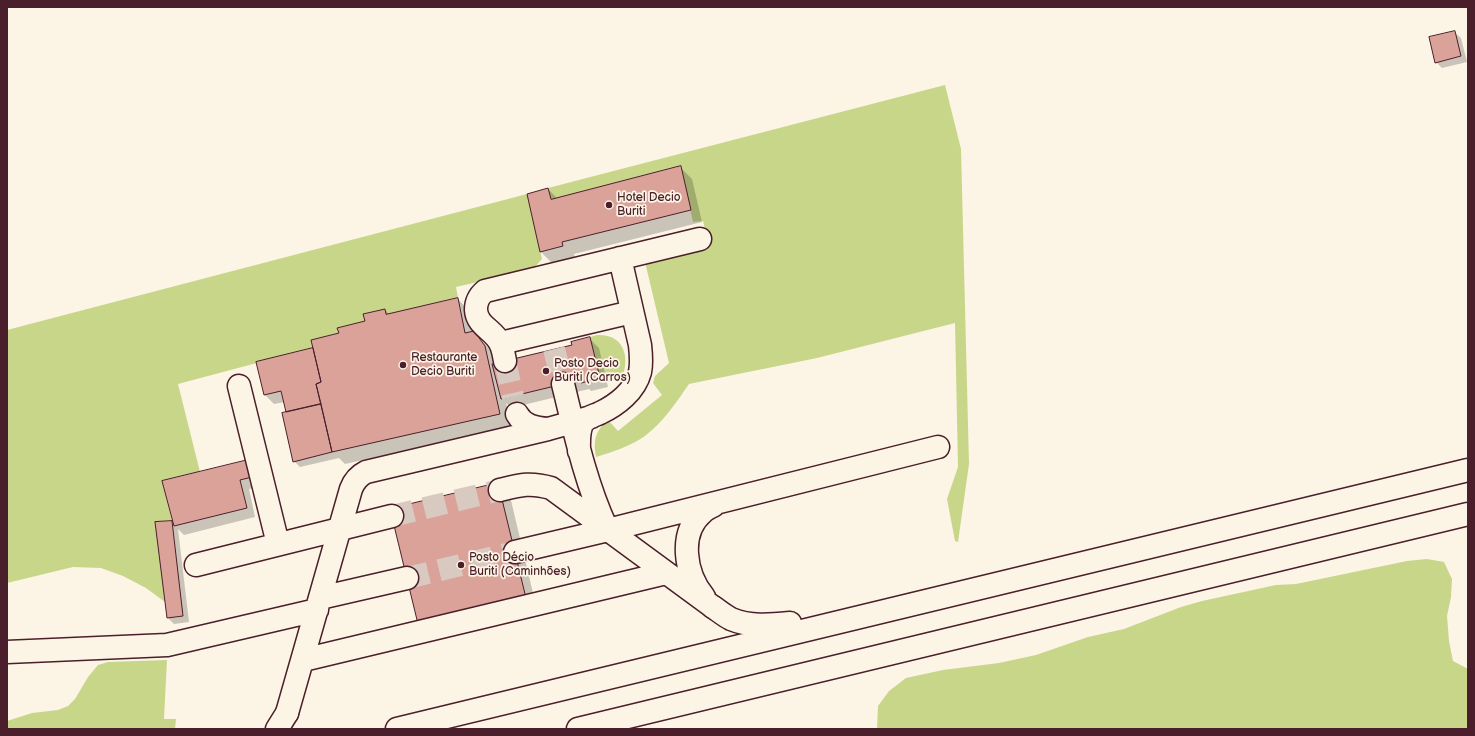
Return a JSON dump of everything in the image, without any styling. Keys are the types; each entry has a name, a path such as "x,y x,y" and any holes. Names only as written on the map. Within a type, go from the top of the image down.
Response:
{"main road":[{"path":"632,312 552,340 503,352 495,336 480,322 476,313 476,304 479,296 485,291 700,239"},
{"path":"282,721 303,660 354,481 359,476 366,472 582,420 611,407 629,393 640,372 641,358 640,345 620,258"},
{"path":"563,384 583,423 580,429 579,438 580,451 595,503 608,530"},
{"path":"239,386 278,544"},
{"path":"506,439 516,425 515,405 520,419 529,426 565,433 574,441 580,451"},
{"path":"514,552 608,530 938,447"},
{"path":"398,729 1468,470"},
{"path":"500,490 519,485 536,484 551,488 730,619 748,624 766,625 859,617"},
{"path":"713,607 700,592 692,577 687,559 687,540 692,524 704,511 724,500"},
{"path":"578,729 1468,514"},
{"path":"196,564 392,516"},
{"path":"303,660 666,573"},
{"path":"7,652 167,645 319,604 407,578"}],"green space":[{"path":"945,85 961,149 969,464 958,542 955,541 947,499 958,467 955,323 817,358 689,384 674,405 652,431 628,446 596,457 596,437 600,428 608,420 618,431 662,395 653,383 655,376 669,363 645,262 709,246 703,221 693,222 681,166 551,199 548,188"},
{"path":"527,194 542,259 533,269 456,287 458,298 386,314 385,309 363,314 365,321 337,328 339,333 311,340 313,348 178,384 200,472 162,481 172,521 156,522 165,602 146,588 123,576 101,568 73,567 7,583 7,330"},
{"path":"605,335 612,338 621,346 624,351 625,358 624,372 600,378 590,337"},
{"path":"1427,559 1444,562 1452,579 1451,597 1447,616 1449,641 1453,661 1468,669 1468,729 877,729 878,706 889,691 906,678 943,670 999,663 1036,655 1088,637 1124,629 1181,607 1202,601 1276,585 1296,584 1407,561"},
{"path":"167,660 164,719 176,719 175,729 7,729 7,721 32,713 58,710 68,706 75,699 88,677 98,665 108,662"}],"building":[{"path":"1455,31 1461,56 1435,63 1429,37"},
{"name":"Hotel Decio Buriti","path":"681,166 691,210 562,242 563,246 540,252 527,194 548,188 551,199"},
{"name":"Restaurante Decio Buriti","path":"458,298 465,333 474,331 485,346 500,414 332,452 316,384 321,382 311,340 339,333 337,328 365,321 363,314 385,309 386,314"},
{"name":"Posto Decio Buriti (Carros)","path":"590,337 600,378 581,383 580,380 501,399 492,364 572,345 571,342"},
{"path":"313,348 321,382 316,384 321,404 286,412 281,391 264,395 256,362"},
{"path":"321,404 332,452 293,462 282,413"},
{"path":"248,460 252,477 240,480 247,508 174,526 162,481"},
{"name":"Posto Décio Buriti (Caminhões)","path":"498,483 526,598 418,624 390,509"},
{"path":"172,521 183,616 167,618 155,522"}],"tunnel":[{"path":"554,349 563,384"},
{"path":"505,361 513,397"},
{"path":"392,516 500,490"},
{"path":"407,578 515,552"}],"place":[{"name":"Hotel Decio Buriti","path":"609,205"},
{"name":"Restaurante Decio Buriti","path":"403,365"},
{"name":"Posto Decio Buriti (Carros)","path":"546,371"},
{"name":"Posto Décio Buriti (Caminhões)","path":"461,565"}]}
